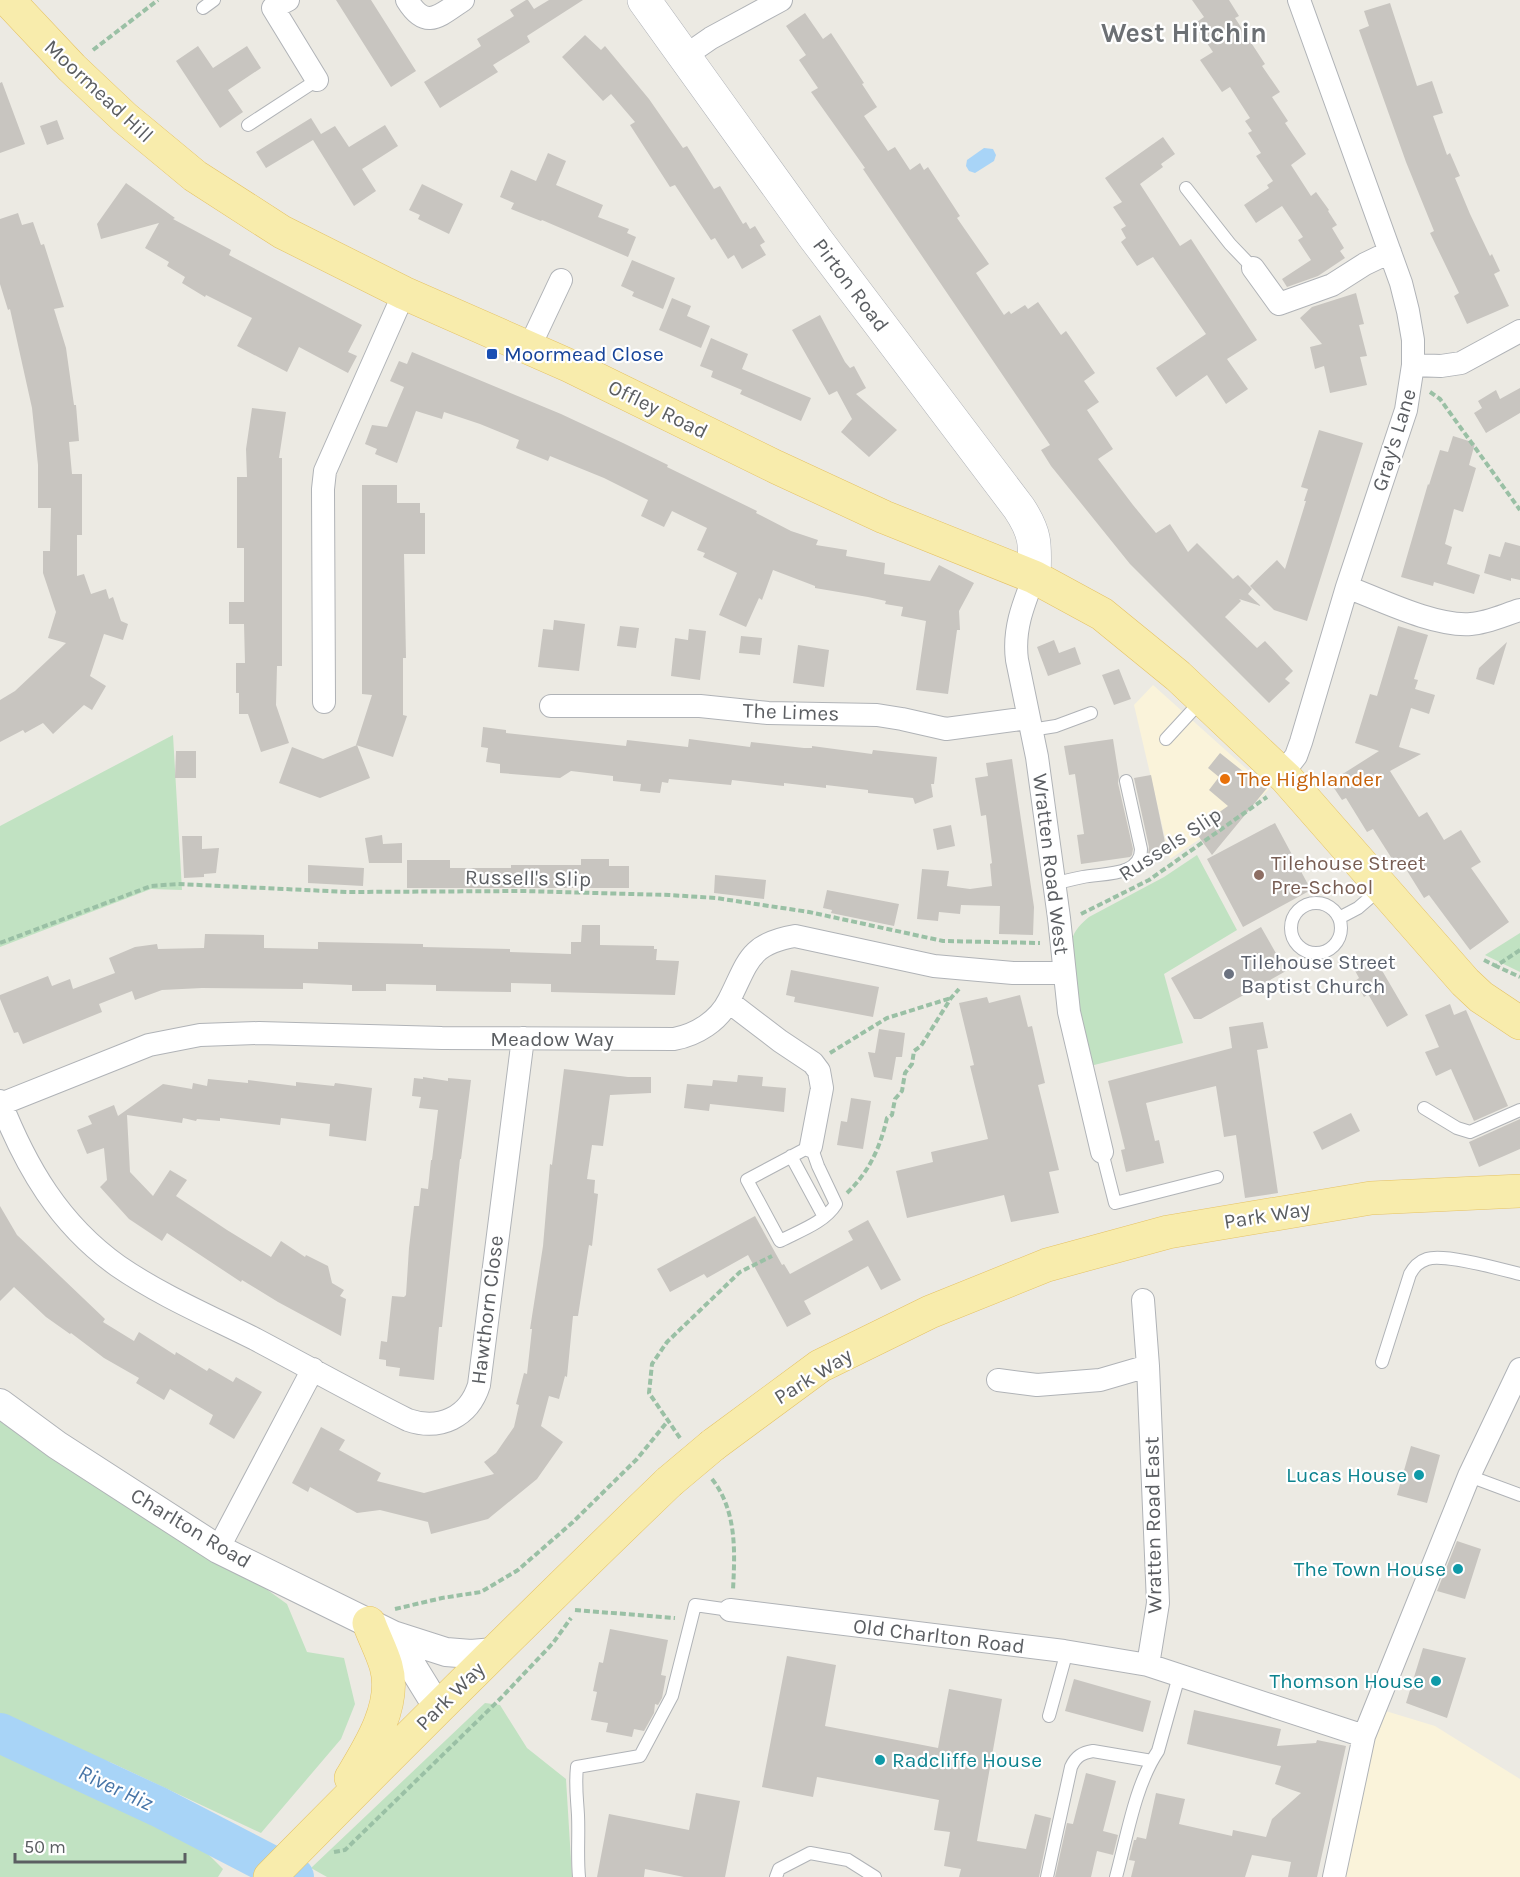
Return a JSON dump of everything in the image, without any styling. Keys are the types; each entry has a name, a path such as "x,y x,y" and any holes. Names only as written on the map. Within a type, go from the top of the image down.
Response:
{"main road":[{"name":"Moormead Hill","path":"8,0 72,68 125,118 195,176"},
{"name":"Pirton Road","path":"644,0 815,238 1019,508 1032,530 1035,543 1034,577"},
{"name":"Offley Road","path":"195,176 282,232 404,293 529,348 884,517 1034,577 1102,614 1203,699 1284,776 1465,982 1481,997 1520,1023"},
{"name":"Park Way","path":"270,1877 320,1837 438,1708 669,1482 697,1443 820,1366 930,1312 1047,1265 1168,1232 1371,1198 1520,1191"},
{"path":"320,1837 373,1742 382,1720 386,1702 387,1668 373,1625"}],"street":[{"path":"407,0 414,12 424,19 437,18 463,0"},
{"path":"685,56 711,38 781,0"},
{"name":"Gray's Lane","path":"1284,776 1301,742 1347,586 1406,410 1413,372 1413,340 1408,311 1390,252 1299,0"},
{"path":"276,3 317,80"},
{"path":"1253,268 1279,304 1332,285 1365,264 1390,252"},
{"path":"529,348 561,280"},
{"path":"324,702 324,471 404,293"},
{"path":"1413,372 1461,363 1520,331"},
{"name":"Wratten Road West","path":"1034,577 1018,622 1016,648 1036,757 1055,884 1069,1012 1102,1152"},
{"path":"1347,586 1397,607 1460,625 1474,624 1520,610"},
{"name":"The Limes","path":"551,706 700,706 768,713 877,716 945,729 1029,724"},
{"name":"Meadow Way","path":"1,1103 149,1045 200,1035 259,1033 523,1038 674,1039 685,1037 715,1019 729,1002 739,976 756,953 774,942 795,936 934,966 1013,973 1064,973"},
{"path":"729,1002 813,1063 819,1071 822,1088 801,1151"},
{"name":"Hawthorn Close","path":"1,1103 15,1140 29,1167 66,1219 92,1245 118,1266 170,1297 313,1369 367,1400 419,1424 439,1423 468,1408 479,1385 523,1038"},
{"name":"Wratten Road East","path":"1143,1300 1158,1603 1148,1665"},
{"path":"998,1380 1037,1385 1100,1380 1148,1366"},
{"path":"218,1549 313,1369"},
{"path":"1334,1877 1364,1736 1469,1476 1520,1369"},
{"name":"Charlton Road","path":"0,1402 57,1445 218,1549 373,1625 446,1652 471,1654 494,1652"},
{"name":"Old Charlton Road","path":"730,1610 1067,1651 1148,1665"},
{"path":"373,1625 438,1708"},
{"path":"1148,1665 1364,1736"}],"lane":[{"path":"203,8 214,0"},
{"path":"248,125 317,80"},
{"path":"1186,188 1230,244 1253,268"},
{"path":"1166,739 1203,699"},
{"path":"1029,724 1056,726 1091,713"},
{"path":"1055,884 1122,872 1137,863 1142,849 1126,781"},
{"path":"1339,918 1358,908 1381,888"},
{"path":"1310,904 1327,906 1339,918 1341,927 1337,943 1323,953 1314,954 1305,951 1293,939 1292,921 1296,914 1310,904"},
{"path":"1424,1108 1456,1128 1470,1132 1520,1110"},
{"path":"801,1151 818,1166 836,1204 824,1217 780,1241 747,1180 801,1151"},
{"path":"801,1151 824,1217"},
{"path":"1102,1152 1115,1203 1217,1177"},
{"path":"1382,1362 1410,1274 1419,1263 1433,1258 1451,1259 1520,1274"},
{"path":"1469,1476 1520,1495"},
{"path":"579,1877 578,1814 574,1788 577,1767 640,1756 672,1696 695,1605 730,1610"},
{"path":"1049,1716 1067,1651"},
{"path":"1116,1877 1142,1783 1155,1756 1179,1676"},
{"path":"1047,1877 1074,1760 1084,1753 1093,1751 1155,1756"},
{"path":"776,1877 779,1869 810,1853 849,1860 875,1877"}],"path":[{"path":"72,68 158,0"},
{"path":"1413,372 1440,399 1520,510"},
{"name":"Russels Slip","path":"1059,918 1084,913 1149,880 1267,797 1284,776"},
{"name":"Russell's Slip","path":"0,943 151,886 178,884 348,892 523,891 717,898 809,912 943,941 1062,943"},
{"path":"1520,950 1496,966 1520,977"},
{"path":"836,1204 860,1181 874,1159 887,1118 892,1115 895,1099 902,1091 905,1073 912,1064 914,1051 921,1046 951,998 978,969"},
{"path":"813,1063 886,1018 951,998"},
{"path":"697,1443 667,1422 649,1393 652,1364 667,1342 740,1272 773,1256 780,1241"},
{"path":"373,1625 442,1598 481,1592 518,1570 573,1522 637,1459 667,1422"},
{"path":"711,1478 719,1487 732,1518 735,1553 730,1610"},
{"path":"320,1837 345,1850 493,1706 553,1643 576,1610 691,1619"}],"shaded area":[{"path":"1153,685 1269,789 1259,799 1170,859 1134,705"},
{"path":"1379,1709 1435,1726 1520,1779 1520,1877 1344,1877"}],"green space":[{"path":"173,735 182,890 151,889 0,947 0,826"},
{"path":"1197,855 1237,930 1164,974 1183,1043 1090,1066 1079,1020 1071,969 1070,953 1075,933 1089,917 1164,877"},
{"path":"1520,933 1520,972 1485,955"},
{"path":"0,1415 213,1551 287,1604 307,1652 344,1658 355,1704 341,1739 261,1833 112,1763 0,1722"},
{"path":"485,1703 500,1705 527,1748 566,1779 572,1877 327,1877 311,1868"},
{"path":"0,1744 199,1845 223,1869 218,1877 0,1877"}],"water":[{"path":"984,148 993,149 996,155 994,161 975,173 969,171 966,166 967,160"}],"building":[{"path":"336,0 371,0 416,71 391,87"},
{"path":"526,0 534,9 549,0 583,0 527,36 530,42 493,65 498,72 440,108 424,82 481,46 477,39 514,16 510,10"},
{"path":"1192,0 1229,0 1239,16 1235,18 1265,64 1262,66 1280,92 1272,97 1288,121 1285,123 1306,154 1291,165 1311,196 1316,192 1329,210 1337,225 1332,228 1344,248 1340,251 1345,258 1318,276 1287,287 1282,279 1311,260 1298,240 1303,237 1282,206 1256,223 1244,205 1269,188 1267,185 1273,181 1256,156 1261,153 1248,133 1252,131 1245,121 1250,118 1230,87 1222,92 1200,60 1213,52 1194,24 1204,17"},
{"path":"1390,3 1417,86 1432,81 1443,113 1433,116 1447,155 1450,153 1460,176 1455,178 1470,214 1490,256 1492,254 1500,271 1494,274 1509,306 1467,324 1454,296 1459,293 1430,233 1434,231 1406,162 1359,30 1369,26 1364,11"},
{"path":"805,13 823,39 831,33 864,83 862,84 877,107 864,116 888,151 895,147 910,170 920,163 924,170 928,167 960,216 957,218 989,264 976,273 1004,315 1009,311 1011,314 1025,305 1028,309 1038,302 1061,335 1066,331 1095,373 1084,381 1099,402 1087,410 1113,449 1098,459 1133,505 1156,533 1170,524 1188,552 1197,543 1233,579 1238,575 1252,589 1248,594 1261,606 1239,599 1241,601 1225,617 1257,648 1265,641 1293,671 1285,679 1290,683 1269,703 1130,564 1051,466 1041,450 1050,445 863,169 865,168 811,92 818,88 799,60 806,55 786,26"},
{"path":"585,35 601,50 605,46 649,99 683,148 687,146 714,189 720,186 743,224 746,222 750,229 755,226 765,242 760,245 766,255 742,269 734,255 728,259 715,238 711,240 675,185 670,187 630,125 635,122 611,94 603,101 562,57"},
{"path":"198,46 213,68 247,46 261,68 228,90 243,112 220,128 176,61"},
{"path":"2,82 25,144 0,153 0,83"},
{"path":"311,118 321,134 335,126 349,147 385,125 398,146 362,169 376,191 354,206 313,140 266,168 256,152"},
{"path":"57,120 64,139 47,145 40,126"},
{"path":"1163,137 1175,154 1161,164 1163,167 1140,184 1180,246 1191,239 1257,340 1227,359 1248,389 1226,404 1207,375 1176,397 1156,368 1206,334 1153,257 1137,266 1121,242 1126,238 1121,229 1126,226 1113,207 1122,202 1105,178"},
{"path":"548,153 566,161 556,185 603,205 598,217 629,229 627,233 636,237 628,257 511,209 514,203 500,197 511,170 536,181"},
{"path":"126,183 175,218 173,219 231,250 229,255 362,325 348,352 357,356 348,373 299,347 287,372 237,346 252,318 206,295 205,297 182,283 185,277 167,266 169,262 145,248 159,223 101,239 97,224"},
{"path":"422,184 463,204 449,234 418,219 420,215 409,210"},
{"path":"18,213 22,225 33,222 41,245 44,244 64,307 54,309 66,348 74,405 76,405 79,441 69,442 72,474 82,474 82,535 77,535 77,576 84,574 91,594 106,589 109,599 113,597 121,621 128,624 123,640 104,634 90,676 106,686 92,710 84,705 53,734 43,723 25,733 23,730 0,742 0,700 15,691 66,643 48,638 56,612 43,573 43,551 50,551 51,508 38,508 38,465 32,408 10,309 8,310 0,284 0,219"},
{"path":"632,260 675,278 663,309 632,296 634,292 621,286"},
{"path":"1356,293 1364,324 1359,325 1367,356 1360,357 1367,385 1330,393 1324,366 1315,369 1310,347 1322,344 1300,318 1312,307"},
{"path":"672,298 691,306 687,316 710,326 701,348 659,330"},
{"path":"820,315 845,362 850,368 854,366 866,388 856,394 897,430 869,457 841,432 852,419 837,391 829,395 792,330"},
{"path":"711,338 748,354 742,369 811,398 801,421 740,394 742,390 711,377 713,371 700,366"},
{"path":"412,352 561,414 623,443 757,511 756,513 791,531 818,540 816,545 847,550 846,556 885,563 884,574 930,581 939,565 974,583 959,611 960,630 957,630 948,694 916,690 926,621 901,616 903,607 885,604 886,601 868,597 815,588 815,586 773,570 762,600 759,598 746,627 719,615 737,573 703,557 705,553 697,550 707,528 672,511 664,527 641,516 648,500 604,478 550,456 548,461 516,448 519,440 444,412 442,419 416,411 397,463 375,454 377,449 365,444 372,425 387,427 404,387 390,381 399,361 407,364"},
{"path":"1520,388 1520,413 1486,433 1474,413 1482,408 1478,401 1496,390 1500,399"},
{"path":"252,408 286,412 279,458 282,458 282,666 277,666 276,705 289,743 261,752 248,714 239,714 239,693 236,693 236,663 245,663 244,624 229,624 229,602 244,602 244,548 237,548 237,477 247,477 246,449"},
{"path":"1319,430 1363,443 1307,621 1274,610 1250,586 1277,560 1285,569 1306,501 1304,501 1308,489 1301,487"},
{"path":"1453,436 1475,443 1469,465 1476,468 1463,512 1454,509 1445,544 1452,547 1447,564 1480,575 1474,594 1434,582 1433,586 1401,577 1440,450 1448,452"},
{"path":"362,485 397,485 397,503 420,503 420,513 425,513 425,554 404,554 406,658 403,658 403,715 407,716 393,757 356,745 372,695 362,694"},
{"path":"1505,542 1520,546 1520,580 1511,578 1511,581 1484,573 1489,554 1500,557"},
{"path":"554,620 585,624 579,671 538,667 543,629 553,630"},
{"path":"620,626 639,628 636,648 617,646"},
{"path":"1398,626 1428,635 1414,679 1418,680 1415,689 1435,695 1429,714 1411,708 1399,747 1421,754 1390,771 1419,817 1427,812 1444,840 1461,830 1481,862 1471,868 1509,922 1470,950 1429,895 1424,898 1401,861 1396,865 1373,829 1367,832 1346,798 1342,800 1330,782 1379,751 1355,743 1370,694 1377,696"},
{"path":"689,629 706,631 700,680 671,676 675,638 688,640"},
{"path":"741,636 762,638 760,655 739,653"},
{"path":"1054,640 1059,653 1075,647 1081,664 1048,676 1037,647"},
{"path":"1507,642 1494,685 1476,679 1479,668"},
{"path":"798,645 829,650 824,687 793,683"},
{"path":"1119,669 1131,699 1114,705 1102,675"},
{"path":"483,727 506,730 506,733 626,746 627,740 688,747 689,739 750,747 751,742 804,748 812,748 812,746 872,754 873,750 937,757 934,784 931,784 933,797 915,804 913,798 826,785 826,788 784,783 784,786 732,780 731,785 669,779 668,783 662,782 660,793 640,791 641,784 613,781 613,776 571,771 560,778 500,773 500,764 486,762 488,748 481,747"},
{"path":"1113,739 1118,783 1133,849 1132,855 1081,864 1077,835 1084,834 1075,774 1069,775 1064,746"},
{"path":"357,745 370,778 320,798 279,783 292,747 323,759"},
{"path":"176,751 196,751 196,778 175,778"},
{"path":"1220,753 1259,784 1262,781 1268,787 1212,855 1194,830 1228,806 1209,790 1219,777 1208,768"},
{"path":"1012,759 1034,907 1033,935 999,934 1000,906 961,905 960,914 939,912 938,921 917,919 922,869 949,871 947,886 970,889 992,886 990,864 992,863 986,815 981,816 975,778 988,776 986,763"},
{"path":"1151,775 1167,852 1148,854 1149,847 1134,778"},
{"name":"Tilehouse Street Pre-School","path":"1275,823 1311,890 1243,927 1207,859"},
{"path":"951,825 955,846 937,850 933,829"},
{"path":"382,835 383,844 402,843 402,863 369,863 365,838"},
{"path":"182,836 202,836 202,849 219,848 216,873 204,874 204,877 184,878"},
{"path":"581,859 609,859 609,866 629,866 629,888 407,888 407,860 450,860 450,868 511,868 511,865 581,865"},
{"path":"308,865 364,868 363,886 308,883"},
{"path":"715,875 766,880 764,899 714,893"},
{"path":"827,890 899,904 894,926 831,913 832,910 823,908"},
{"path":"582,925 600,925 600,945 654,946 654,949 657,949 656,960 679,961 675,995 551,992 551,984 511,983 511,992 436,991 436,985 386,984 386,991 352,991 352,985 303,983 303,989 162,990 135,1000 132,991 99,1004 102,1012 23,1044 18,1032 14,1033 0,999 0,995 48,976 52,986 70,979 73,989 115,973 109,958 135,947 157,944 158,949 204,948 205,934 264,935 264,948 318,949 318,942 423,944 423,947 510,949 510,952 571,954 571,942 581,942"},
{"name":"Tilehouse Street Baptist Church","path":"1261,927 1286,971 1201,1019 1194,1019 1171,978"},
{"path":"1372,957 1408,1015 1387,1027 1368,994 1364,997 1355,981 1359,978 1353,967"},
{"path":"791,970 879,987 873,1017 794,1002 795,997 786,995"},
{"path":"1020,995 1028,1027 1032,1026 1045,1083 1038,1085 1059,1170 1049,1172 1059,1213 1011,1222 1004,1195 907,1218 896,1171 933,1162 931,1152 988,1139 970,1066 974,1065 959,1003 987,997 989,1003"},
{"path":"1450,1004 1454,1015 1466,1010 1508,1106 1474,1121 1451,1069 1436,1076 1425,1052 1439,1047 1425,1015"},
{"path":"1263,1022 1268,1048 1257,1050 1278,1193 1245,1198 1236,1135 1224,1137 1216,1086 1146,1103 1155,1141 1159,1140 1164,1163 1126,1172 1121,1150 1125,1149 1108,1081 1232,1048 1229,1027"},
{"path":"879,1029 905,1033 902,1057 896,1057 892,1080 874,1077 868,1052 875,1053"},
{"path":"564,1069 628,1077 651,1077 651,1093 610,1095 603,1146 592,1145 587,1179 595,1180 594,1193 598,1194 592,1246 589,1245 578,1316 573,1316 567,1377 565,1376 559,1399 549,1396 541,1426 563,1442 537,1479 488,1519 431,1534 428,1522 380,1510 357,1513 310,1487 308,1492 292,1483 321,1427 345,1440 339,1450 381,1473 377,1481 424,1493 494,1474 484,1462 496,1453 514,1427 519,1405 516,1404 524,1373 527,1374 532,1329 530,1329 543,1246 550,1164 552,1165"},
{"path":"738,1075 763,1077 762,1086 786,1088 784,1112 710,1104 709,1111 684,1108 687,1084 712,1086 713,1080 737,1082"},
{"path":"423,1077 448,1081 448,1078 471,1080 434,1380 399,1376 400,1368 386,1366 386,1360 379,1359 381,1341 387,1342 392,1296 404,1297 406,1295 414,1206 419,1206 421,1188 428,1189 438,1110 419,1108 421,1097 412,1096 414,1078 423,1079"},
{"path":"208,1079 248,1083 248,1080 296,1086 296,1082 334,1086 335,1083 372,1088 366,1141 329,1136 330,1124 281,1118 280,1125 220,1118 220,1121 197,1119 196,1121 183,1118 182,1123 127,1115 130,1172 153,1196 170,1170 187,1180 176,1196 271,1257 281,1241 305,1257 306,1255 328,1266 332,1283 344,1290 340,1296 346,1299 341,1336 242,1280 241,1282 167,1233 162,1241 129,1219 100,1187 107,1180 104,1148 87,1154 77,1130 92,1124 88,1116 114,1105 118,1116 163,1084 192,1089 193,1083 207,1086"},
{"path":"851,1098 871,1101 863,1149 837,1145 841,1121 847,1122"},
{"path":"1351,1113 1360,1131 1322,1150 1313,1132"},
{"path":"1520,1119 1520,1149 1479,1167 1469,1142"},
{"path":"0,1206 17,1235 105,1319 103,1322 134,1341 139,1332 175,1355 176,1352 207,1371 209,1368 233,1382 236,1377 262,1392 234,1439 209,1424 213,1415 170,1389 164,1400 136,1383 139,1378 104,1358 46,1317 14,1287 0,1301"},
{"path":"755,1216 782,1265 784,1264 790,1274 853,1240 848,1231 868,1220 901,1280 881,1290 868,1266 804,1301 811,1314 787,1327 748,1255 707,1278 704,1274 670,1292 657,1269"},
{"name":"Lucas House","path":"1411,1446 1440,1455 1427,1503 1397,1495"},
{"name":"The Town House","path":"1457,1541 1481,1549 1465,1599 1437,1591"},
{"path":"610,1629 668,1640 661,1675 666,1676 662,1698 658,1705 655,1704 654,1713 644,1731 634,1729 632,1737 606,1732 608,1723 591,1720 597,1692 593,1691 599,1662 603,1663"},
{"name":"Thomson House","path":"1423,1648 1466,1658 1447,1718 1406,1703"},
{"name":"Radcliffe House","path":"787,1656 836,1665 825,1726 938,1748 949,1689 1002,1699 977,1841 1026,1849 1035,1814 1051,1818 1039,1877 959,1877 961,1869 944,1866 950,1832 934,1830 939,1800 817,1777 813,1797 762,1787"},
{"path":"1074,1679 1151,1701 1143,1732 1065,1711"},
{"path":"1194,1710 1281,1729 1277,1746 1316,1743 1317,1740 1346,1746 1317,1877 1288,1877 1291,1862 1252,1855 1245,1877 1131,1877 1135,1861 1129,1860 1134,1840 1137,1837 1146,1839 1156,1793 1185,1799 1179,1824 1232,1836 1233,1830 1266,1837 1272,1819 1301,1793 1275,1784 1281,1766 1187,1744"},
{"path":"1086,1773 1116,1781 1103,1831 1118,1835 1113,1855 1097,1851 1091,1877 1055,1877 1067,1823 1073,1824"},
{"path":"696,1793 740,1801 725,1877 684,1877 645,1869 644,1877 597,1877 609,1814 689,1830"}],"waterway":[{"name":"River Hiz","path":"0,1733 159,1807 294,1877"}],"place":[{"name":"Moormead Close","path":"492,354"},
{"name":"The Highlander","path":"1225,779"},
{"name":"Tilehouse Street Pre-School","path":"1259,875"},
{"name":"Tilehouse Street Baptist Church","path":"1229,974"},
{"name":"Lucas House","path":"1419,1475"},
{"name":"The Town House","path":"1458,1569"},
{"name":"Thomson House","path":"1436,1681"},
{"name":"Radcliffe House","path":"880,1760"}],"district":[{"name":"West Hitchin","path":"1184,33"}]}
